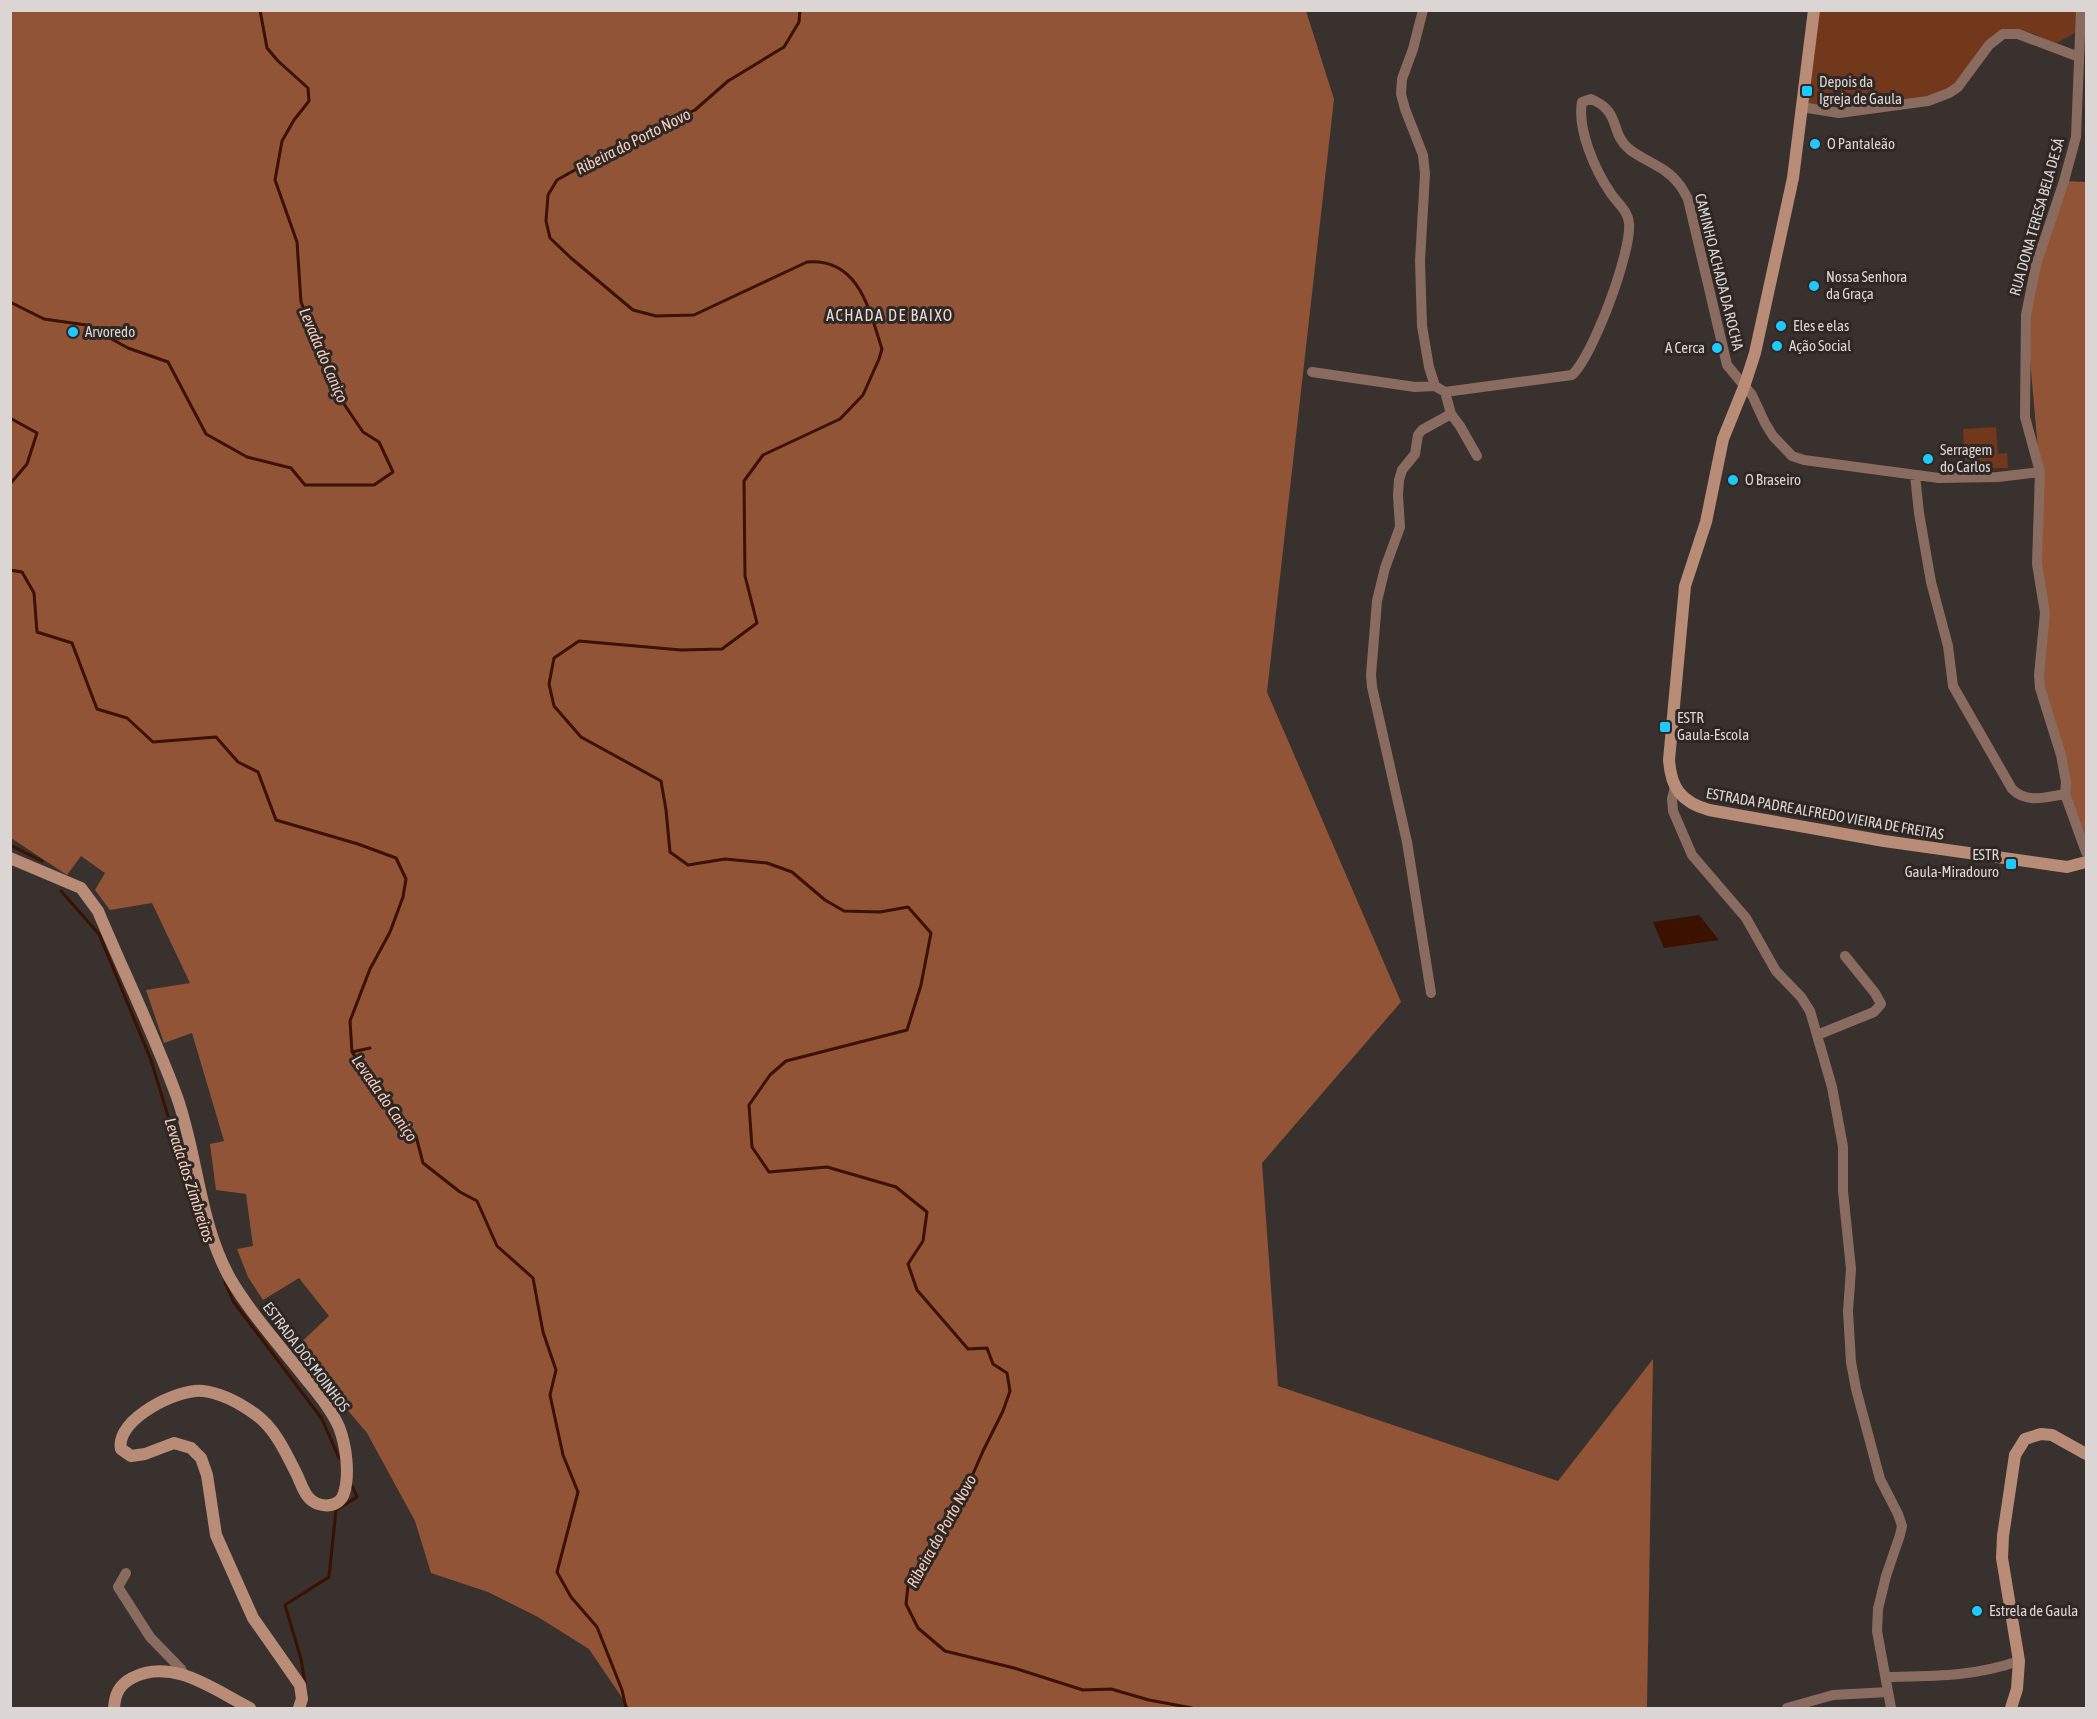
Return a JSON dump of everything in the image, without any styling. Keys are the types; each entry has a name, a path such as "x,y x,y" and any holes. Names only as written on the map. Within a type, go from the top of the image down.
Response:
{"street":[{"path":"1423,10 1402,79 1401,94 1424,155 1420,294 1422,326 1429,367 1436,386 1445,392 1451,414 1477,456"},
{"path":"1814,10 1793,178 1755,353 1723,439 1706,522 1685,586 1669,760 1670,774 1675,787 1672,799 1673,811 1692,855 1746,918 1776,971 1801,997 1810,1011 1832,1087 1843,1147 1843,1191 1851,1269 1848,1311 1851,1362 1880,1479 1902,1526 1878,1609 1877,1631 1891,1708"},
{"name":"RUA DONA TERESA BELA DE SÁ","path":"2081,10 2076,137 2064,182 2036,265 2026,315 2025,417 2040,472 2037,564 2045,613 2039,675 2040,688 2061,755 2066,782 2065,794 2086,852"},
{"path":"1801,107 1839,113 1928,101 1958,87 1989,45 2003,34 2018,34 2079,57"},
{"name":"CAMINHO ACHADA DA ROCHA","path":"1445,392 1572,375 1581,368 1589,354 1609,303 1625,248 1629,223 1626,212 1611,194 1595,167 1580,112 1582,102 1592,99 1612,113 1620,138 1628,148 1678,182 1688,199 1727,365 1744,387"},
{"path":"1312,372 1415,387 1436,386"},
{"path":"1744,387 1756,403 1773,436 1792,456 1811,461 1957,478 1998,477 2040,472"},
{"path":"1431,993 1407,842 1371,675 1377,601 1385,568 1400,527 1398,495 1402,470 1415,454 1418,435 1422,430 1451,414"},
{"path":"1916,475 1919,513 1931,582 1943,622 1951,677 1957,695 2017,794 2034,799 2065,794"},
{"name":"ESTRADA PADRE ALFREDO VIEIRA DE FREITAS","path":"1675,787 1688,802 1709,810 1884,841 2067,867 2080,866 2086,862"},
{"name":"ESTRADA DOS MOINHOS","path":"10,858 81,888 98,911 177,1098 213,1240 222,1263 251,1308 329,1409 344,1443 347,1478 344,1495 337,1503 327,1506 317,1504 308,1497 287,1456 265,1422 243,1406 214,1394 202,1391 168,1398 130,1423 121,1437 121,1449 132,1456 145,1454 174,1443 191,1448 201,1458 207,1475 216,1535 253,1618 300,1685 302,1700 299,1708"},
{"path":"1817,1035 1874,1012 1881,1004 1845,956"},
{"path":"2011,1708 2017,1689 2019,1661 2002,1558 2015,1455 2025,1439 2041,1434 2052,1435 2086,1454"},
{"path":"126,1573 118,1587 150,1638 183,1673"},
{"path":"1886,1677 1958,1676 1992,1670 2019,1661"},
{"path":"114,1708 119,1688 130,1680 158,1671 183,1673 250,1708"},
{"path":"1787,1708 1833,1695 1888,1692"}],"shaded area":[{"path":"10,11 1306,11 1334,99 1267,692 1401,1002 1262,1163 1278,1386 1558,1481 1653,1359 1647,1708 629,1708 589,1649 538,1617 488,1592 431,1573 415,1521 367,1433 295,1348 329,1316 299,1278 263,1300 248,1277 237,1249 253,1246 246,1194 216,1190 210,1144 224,1141 192,1033 164,1043 146,990 190,983 152,903 110,910 95,890 105,873 81,856 67,875 11,838"},
{"path":"1815,11 2081,11 2077,32 2055,44 2032,33 2025,37 2003,34 1949,93 1839,113 1801,107"},
{"path":"2064,181 2086,182 2086,850 2040,688 2040,472 2026,315"},
{"path":"1996,427 1998,454 2007,453 2008,468 1965,469 1963,429"},
{"path":"1699,915 1719,940 1664,948 1653,922"}],"waterway":[{"name":"Levada do Caniço","path":"10,302 44,319 86,325 128,348 168,362 206,434 247,457 291,468 305,485 374,485 393,472 379,442 363,432 344,404 301,302 297,242 275,180 282,141 294,120 309,101 308,88 267,48 260,10"},
{"name":"Ribeira do Porto Novo","path":"800,10 799,22 784,47 728,81 695,110 618,146 557,180 548,195 546,221 550,238 571,258 633,310 656,316 694,315 807,262 825,263 839,268 850,277 866,303 882,349 879,359 863,395 840,419 763,455 744,481 745,576 757,623 722,649 681,650 579,641 554,658 549,684 554,706 581,737 661,781 670,852 688,865 725,859 767,863 792,872 825,900 844,911 880,912 908,907 931,933 921,985 907,1030 786,1061 770,1075 749,1105 752,1147 769,1172 827,1167 896,1187 927,1212 923,1241 908,1264 917,1290 968,1349 987,1348 993,1364 1007,1373 1010,1391 1003,1411 948,1525 908,1586 906,1604 918,1628 945,1651 1014,1668 1083,1690 1111,1689 1149,1700 1192,1708"},
{"name":"Levada do Caniço","path":"10,418 37,433 27,464 10,484"},
{"name":"Levada do Caniço","path":"10,570 22,572 34,593 37,632 72,643 97,709 127,718 153,742 216,737 238,762 258,772 276,820 358,844 396,858 406,879 403,897 390,932 370,969 350,1021 352,1052 416,1136 423,1163 460,1192 477,1201 497,1246 533,1278 543,1332 556,1370 550,1395 563,1455 578,1492 557,1572 571,1597 597,1627 622,1690 626,1708"},
{"name":"Levada dos Zimbreiros","path":"10,845 42,861"},
{"name":"Levada dos Zimbreiros","path":"61,891 99,934 151,1060 190,1189 201,1217"},
{"path":"352,1052 370,1048"},
{"name":"Levada dos Zimbreiros","path":"225,1282 233,1301 322,1419 339,1458"},
{"name":"Levada dos Zimbreiros","path":"305,1684 301,1659 285,1605 329,1577 336,1510 357,1497 352,1486"}],"place":[{"name":"Depois da Igreja de Gaula","path":"1807,91"},
{"name":"O Pantaleão","path":"1815,144"},
{"name":"Nossa Senhora da Graça","path":"1814,286"},
{"name":"Eles e elas","path":"1781,326"},
{"name":"Arvoredo","path":"73,332"},
{"name":"Ação Social","path":"1777,346"},
{"name":"A Cerca","path":"1717,348"},
{"name":"Serragem do Carlos","path":"1928,459"},
{"name":"O Braseiro","path":"1733,480"},
{"name":"ESTR Gaula-Escola","path":"1665,727"},
{"name":"ESTR Gaula-Miradouro","path":"2011,864"},
{"name":"Estrela de Gaula","path":"1977,1611"}],"district":[{"name":"ACHADA DE BAIXO","path":"890,315"}]}
